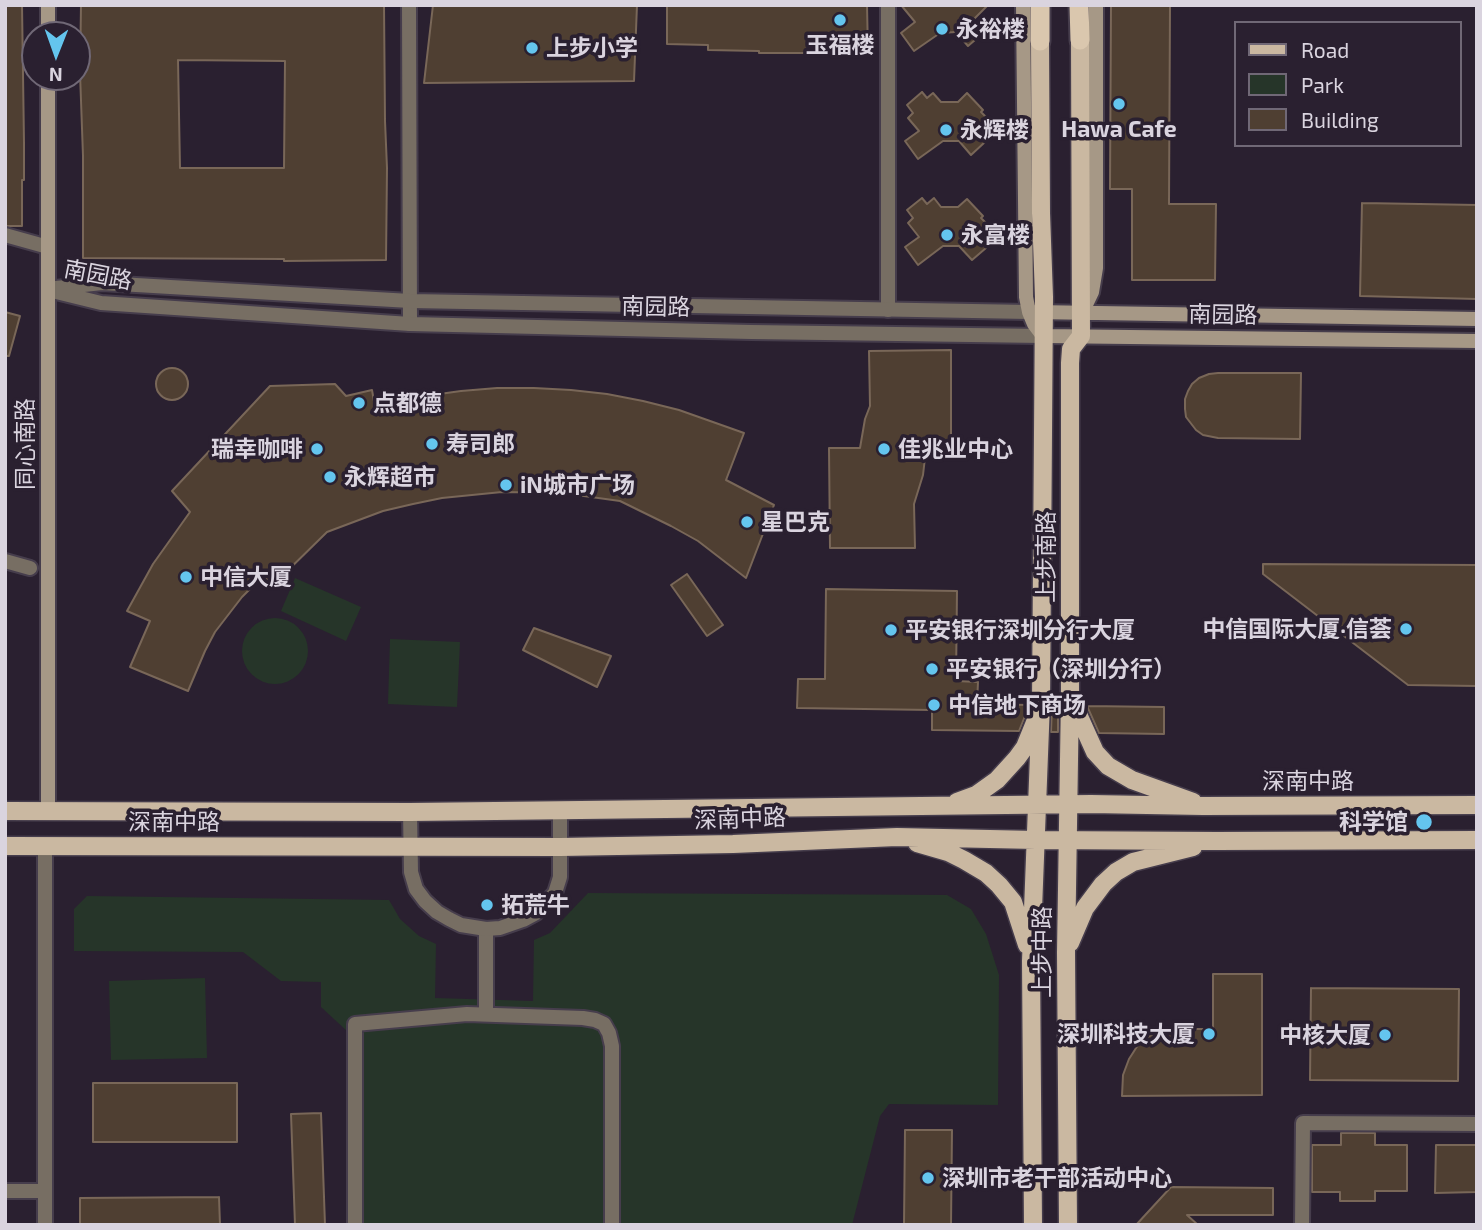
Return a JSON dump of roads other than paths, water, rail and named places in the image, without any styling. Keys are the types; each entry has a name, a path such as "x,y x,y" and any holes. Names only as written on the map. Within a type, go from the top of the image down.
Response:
{"highway":[{"path":"1040,5 1040,41"},
{"path":"1079,5 1080,40"}],"main road":[{"name":"上步南路","path":"1023,5 1025,281 1043,336 1038,806"},
{"name":"上步南路","path":"1082,313 1092,292 1096,268 1096,5"},
{"name":"上步南路","path":"1068,805 1070,363 1071,349 1082,336 1080,40"},
{"name":"上步南路","path":"1036,312 1041,213 1040,41"},
{"name":"同心南路","path":"48,91 48,811"},
{"name":"南园路","path":"1036,312 1477,319"},
{"name":"南园路","path":"1043,336 1477,341"},
{"path":"1070,696 1095,752 1108,766 1132,780 1203,806"},
{"path":"934,807 967,799 997,780 1025,747 1041,703"},
{"name":"深南中路","path":"5,811 410,813 1068,805 1477,805"},
{"name":"上步中路","path":"1068,805 1068,1225"},
{"name":"上步中路","path":"1033,1225 1031,961 1038,806"},
{"name":"深南中路","path":"5,846 560,847 733,844 897,837 1217,841 1477,840"},
{"path":"897,837 948,852 986,873 999,884 1013,902 1031,961"},
{"path":"1066,953 1085,908 1116,872 1133,862 1217,841"}],"street":[{"path":"408,5 410,324"},
{"path":"888,5 888,310"},
{"path":"5,235 48,247"},
{"name":"南园路","path":"48,289 102,283 410,301 1036,312"},
{"name":"南园路","path":"48,289 102,303 410,324 1043,336"},
{"path":"5,561 30,568"},
{"path":"410,813 413,879 416,889 437,912 449,919 461,925 486,929 500,928 523,920 536,912 555,893 558,884 560,811"},
{"path":"45,846 45,1225"},
{"path":"486,929 486,1014"},
{"path":"355,1225 355,1024 467,1014 583,1018 604,1024 612,1046 612,1225"},
{"path":"1302,1225 1303,1123 1477,1124"},
{"path":"5,1191 45,1192"}],"place":[{"name":"玉福楼","path":"840,20"},
{"name":"永裕楼","path":"942,29"},
{"name":"上步小学","path":"532,48"},
{"name":"Hawa Cafe","path":"1119,104"},
{"name":"永辉楼","path":"946,130"},
{"name":"永富楼","path":"947,235"},
{"name":"点都德","path":"359,403"},
{"name":"寿司郎","path":"432,444"},
{"name":"瑞幸咖啡","path":"317,449"},
{"name":"佳兆业中心","path":"884,449"},
{"name":"永辉超市","path":"330,477"},
{"name":"iN城市广场","path":"506,485"},
{"name":"星巴克","path":"747,522"},
{"name":"中信大厦","path":"186,577"},
{"name":"中信国际大厦·信荟","path":"1406,629"},
{"name":"平安银行深圳分行大厦","path":"891,630"},
{"name":"平安银行（深圳分行）","path":"932,669"},
{"name":"中信地下商场","path":"934,705"},
{"name":"科学馆","path":"1424,822"},
{"name":"拓荒牛","path":"487,905"},
{"name":"深圳科技大厦","path":"1209,1034"},
{"name":"中核大厦","path":"1385,1035"},
{"name":"深圳市老干部活动中心","path":"928,1178"}]}
